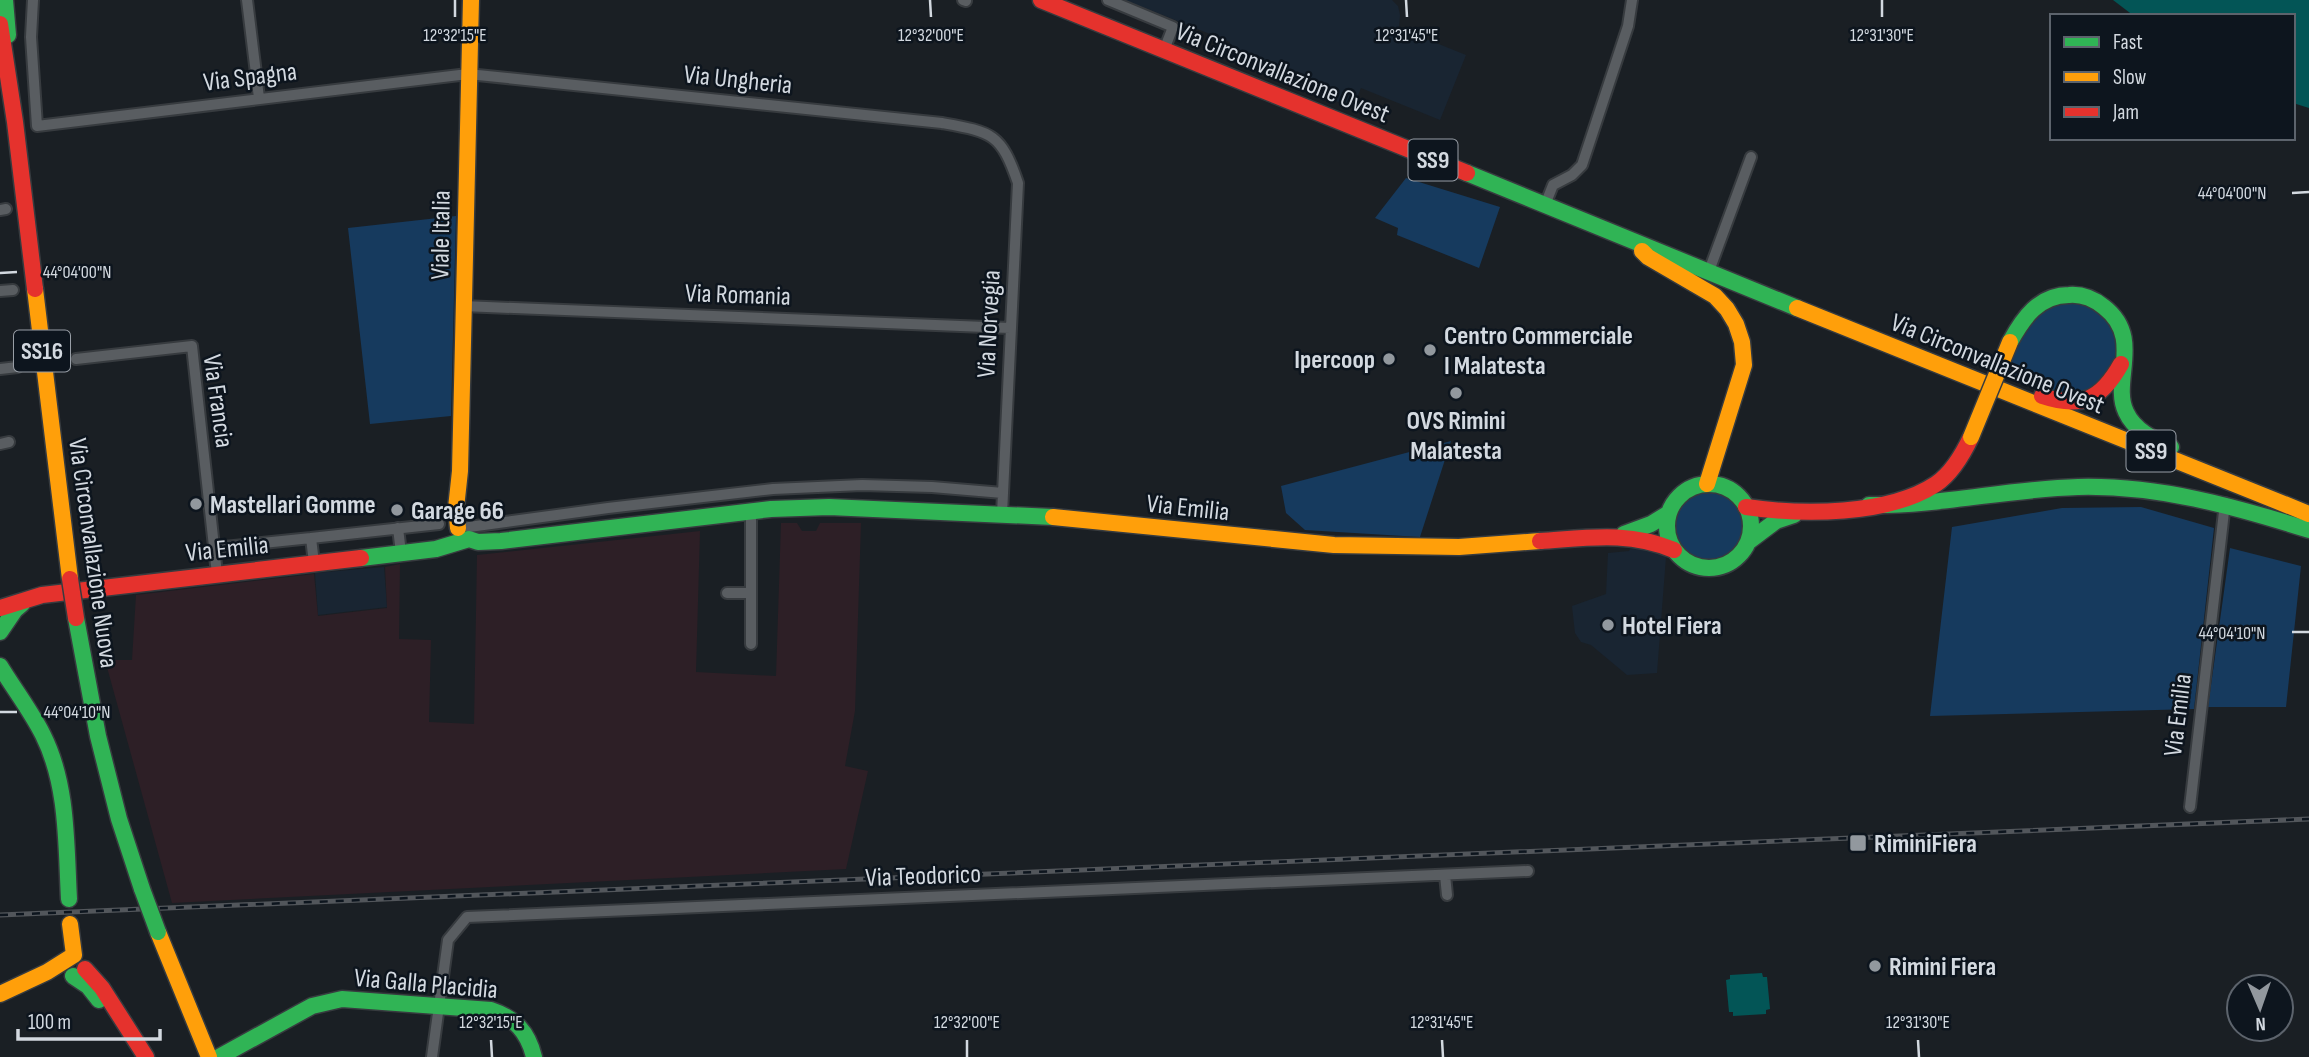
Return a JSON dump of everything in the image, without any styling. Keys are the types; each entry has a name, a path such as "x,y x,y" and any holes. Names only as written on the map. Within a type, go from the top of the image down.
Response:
{"main road":[{"name":"Via Circonvallazione Nuova","path":"5,0 13,65 15,122"},
{"path":"13,65 15,0"},
{"name":"Viale Italia","path":"464,532 460,471 471,0"},
{"name":"Via Circonvallazione Ovest","path":"1041,0 1709,271 2308,519"},
{"name":"Via Circonvallazione Nuova","path":"0,24 15,122 76,618 98,736 142,889 211,1054"},
{"path":"1630,239 1648,257 1713,293 1728,308 1739,327 1744,345 1744,365 1707,484"},
{"path":"1746,507 1765,511 1804,512 1890,503 1910,498 1936,484 1963,454 2020,323 2035,305 2052,296 2070,294 2090,297 2116,319 2123,334 2124,409 2133,425 2151,438 2271,491 2308,519"},
{"path":"1884,344 1919,346 2054,401 2068,404 2083,402 2100,395 2113,382 2124,358"},
{"path":"1748,542 1750,519 1746,507 1732,491 1723,486 1707,484 1683,492 1669,513 1666,526 1674,550 1696,567 1718,567 1728,564 1740,555 1748,542 1776,521 1804,512"},
{"path":"1868,505 1900,507 2032,490 2124,488 2175,493 2308,519"},
{"name":"Via Emilia","path":"0,608 42,595 454,545 464,532 478,542 751,512 830,507 1002,514 1334,545 1459,547 1618,536 1652,541 1674,550"},
{"name":"Via Emilia","path":"1618,536 1651,524 1669,513"},
{"path":"0,632 15,610 30,598"},
{"path":"0,666 5,680 44,736 52,761 61,793 69,899"},
{"path":"70,924 73,967 96,994 135,1057"},
{"path":"0,994 36,977 73,967"},
{"path":"73,967 102,988 146,1057"},
{"name":"Via Galla Placidia","path":"211,1054 312,1006 342,999 503,1013 514,1020 527,1035 534,1057"}],"street":[{"name":"Via Spagna","path":"33,0 31,37 37,126 468,75"},
{"path":"247,0 259,98"},
{"path":"1108,0 1173,27 1164,50"},
{"path":"1545,205 1553,185 1572,175 1582,165 1628,26 1632,0"},
{"name":"Via Ungheria","path":"468,75 942,123 978,130 999,141"},
{"name":"Via Norvegia","path":"999,141 1011,160 1018,183 1002,514"},
{"path":"1709,271 1751,157"},
{"path":"0,291 13,290"},
{"name":"Via Romania","path":"463,306 1010,328"},
{"name":"Via Francia","path":"76,359 192,346 217,574"},
{"path":"0,369 18,367"},
{"path":"464,532 539,517 790,488 862,485 1003,493"},
{"path":"790,488 791,509"},
{"name":"Via Emilia","path":"2190,807 2225,503"},
{"path":"751,512 751,644"},
{"path":"539,517 541,536"},
{"path":"214,548 439,524"},
{"path":"398,528 401,553"},
{"path":"311,538 313,563"},
{"path":"727,593 751,593"},
{"name":"Via Teodorico","path":"432,1057 449,940 467,917 1528,872"},
{"path":"1445,875 1447,895"}],"shaded area":[{"path":"1125,0 1392,0 1398,6 1399,28 1466,55 1440,120 1361,88 1353,108 1224,55 1230,42"},
{"path":"2113,0 2309,0 2309,108 2295,104 2295,14 2131,14"},
{"path":"1406,178 1500,207 1479,268 1397,235 1398,228 1375,218"},
{"path":"456,216 451,416 370,424 348,228"},
{"path":"2079,302 2103,313 2115,331 2119,350 2116,365 2098,389 2061,398 2005,375 2023,333 2037,314 2056,303"},
{"path":"1451,441 1420,537 1305,530 1286,513 1281,486"},
{"path":"1709,491 1734,501 1744,526 1734,551 1709,561 1684,551 1674,526 1684,501"},
{"path":"2141,507 2214,528 2194,709 1930,716 1952,527 2062,508"},
{"path":"781,523 797,523 802,531 816,531 820,523 861,523 855,711 845,766 868,771 846,869 172,903 105,660 132,660 136,595 314,574 318,616 387,608 385,567 400,564 399,639 431,640 429,722 474,724 477,555 700,531 696,672 776,676"},
{"path":"1631,547 1651,549 1666,557 1657,673 1627,675 1591,645 1581,642 1575,633 1572,606 1606,594 1608,553 1629,551"},
{"path":"2230,548 2301,566 2286,707 2208,707"},
{"path":"384,567 387,607 318,615 315,573"},
{"path":"1762,973 1763,977 1767,977 1770,1009 1766,1010 1766,1014 1733,1016 1733,1012 1729,1012 1726,980 1730,979 1730,975"}],"railway":[{"path":"0,915 2309,819"}],"traffic: fast":[{"path":"5,0 8,35"},
{"path":"1467,173 1797,308"},
{"path":"2010,342 2026,317 2049,299 2078,295 2100,304 2116,319 2122,332 2125,346 2122,400 2126,412 2139,429 2171,447"},
{"path":"1709,484 1725,487 1739,496 1748,510 1751,526 1748,542 1739,556 1725,565 1709,568 1693,565 1679,556 1670,542 1667,526 1670,510 1679,496 1693,487 1709,484"},
{"path":"1869,505 1921,503 2052,488 2108,487 2195,499 2309,530"},
{"path":"361,558 436,549 469,539 478,542 501,541 771,509 829,507 1053,517"},
{"path":"1624,534 1651,524 1669,513"},
{"path":"1748,542 1776,521 1794,515"},
{"path":"0,632 22,604"},
{"path":"76,618 98,736 119,819 142,889"},
{"path":"0,666 43,735 57,774 64,815 69,899"},
{"path":"142,889 158,932"},
{"path":"73,976 88,986 99,1000"},
{"path":"219,1057 312,1006 342,999 491,1010 507,1017 519,1027 528,1040 534,1057"}],"traffic: slow":[{"path":"458,528 456,508 460,471 471,0"},
{"path":"1642,251 1715,296 1736,324 1742,342 1744,365 1707,484"},
{"path":"35,289 70,579"},
{"path":"1797,308 2309,514"},
{"path":"1971,437 2010,342"},
{"path":"1053,517 1334,545 1459,547 1540,541"},
{"path":"70,924 74,955"},
{"path":"158,932 209,1057"},
{"path":"0,994 47,972 74,955"}],"traffic: jam":[{"path":"1041,0 1467,173"},
{"path":"0,24 35,289"},
{"path":"2042,396 2068,402 2089,398 2106,386 2121,364"},
{"path":"1746,507 1818,512 1894,502 1916,495 1942,480 1956,463 1971,437"},
{"path":"1540,541 1624,538 1674,550"},
{"path":"0,608 42,595 361,558"},
{"path":"70,579 76,618"},
{"path":"85,969 102,988 146,1057"}],"place":[{"name":"Centro Commerciale I Malatesta","path":"1430,350"},
{"name":"Ipercoop","path":"1389,359"},
{"name":"OVS Rimini Malatesta","path":"1456,393"},
{"name":"Mastellari Gomme","path":"196,504"},
{"name":"Garage 66","path":"397,510"},
{"name":"Hotel Fiera","path":"1608,625"},
{"name":"RiminiFiera","path":"1858,843"},
{"name":"Rimini Fiera","path":"1875,966"}]}
